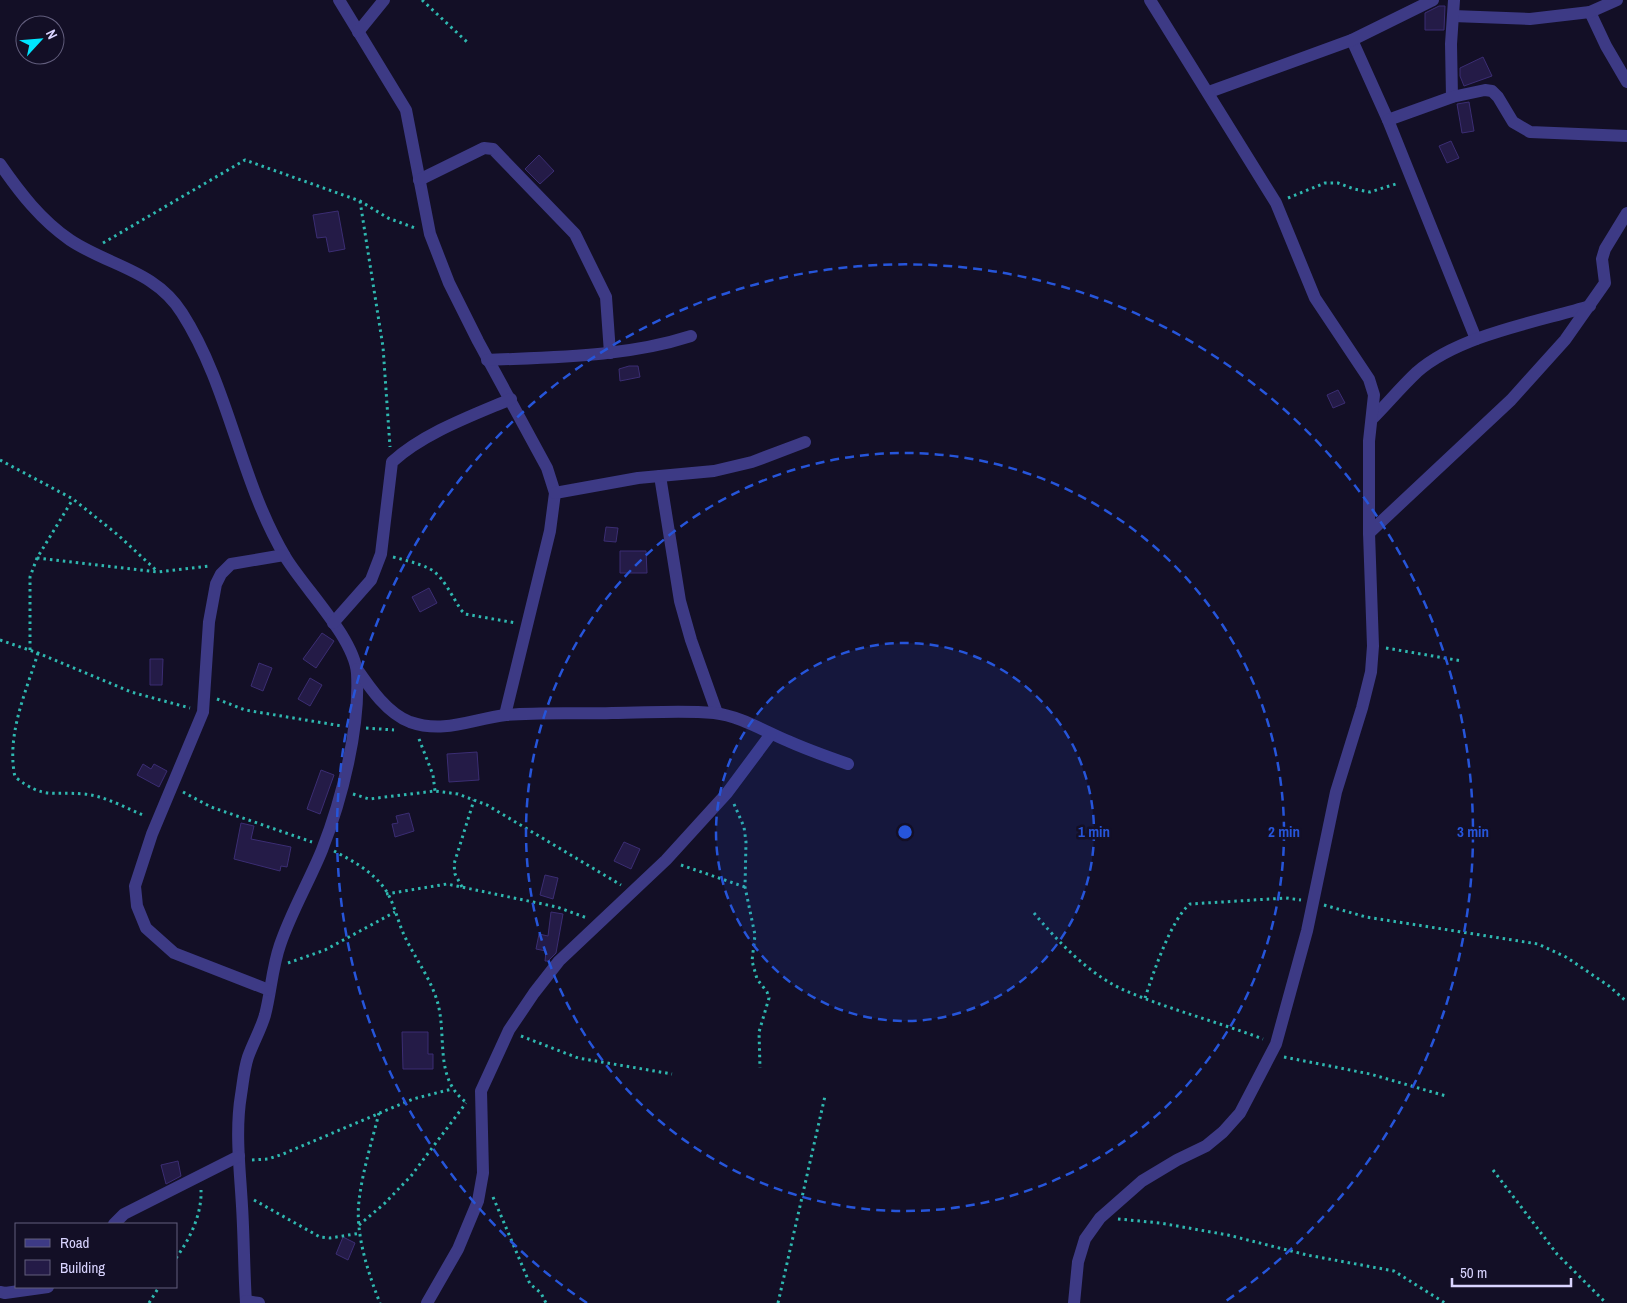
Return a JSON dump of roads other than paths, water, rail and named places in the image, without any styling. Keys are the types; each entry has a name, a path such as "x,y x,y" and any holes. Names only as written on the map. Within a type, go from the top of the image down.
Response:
{"street":[{"path":"339,0 406,110 418,180 430,234 453,290 487,360 511,399 547,468 554,493 550,531 529,624 505,715"},
{"path":"358,32 384,0"},
{"path":"1074,1303 1078,1262 1085,1239 1100,1218 1142,1181 1177,1160 1206,1146 1223,1132 1240,1113 1273,1049 1307,930 1336,792 1371,672 1373,646 1369,533 1369,441 1374,395 1369,379 1315,298 1276,203 1209,92 1150,0"},
{"path":"1209,92 1352,40 1433,0"},
{"path":"1452,98 1454,0"},
{"path":"1453,16 1530,19 1590,12 1617,0"},
{"path":"1590,12 1606,46 1627,82"},
{"path":"1352,40 1388,120 1476,339"},
{"path":"1388,120 1452,98 1485,90 1492,91 1513,122 1530,132 1627,136"},
{"path":"418,180 484,148 493,149 575,234 606,297 610,353"},
{"path":"0,164 41,217 68,239 91,252 134,270 163,289 181,310 200,346 236,435 249,477 284,555 303,585 334,623 347,645 357,669 389,708 408,722 435,728 456,727 505,715 676,710 717,713 748,722 771,734 848,764"},
{"path":"1369,533 1511,400 1565,340 1605,283 1602,259 1605,249 1627,213"},
{"path":"1372,419 1418,372 1441,355 1476,339 1590,306"},
{"path":"487,360 610,353 669,343 691,336"},
{"path":"334,623 371,580 381,554 392,462 402,452 435,434 511,399"},
{"path":"554,493 660,476 714,471 752,462 805,442"},
{"path":"660,476 680,601 717,713"},
{"path":"269,990 174,953 146,928 137,906 135,886 157,822 203,712 209,622 216,584 221,574 231,564 284,555"},
{"path":"259,1303 246,1302 239,1158 240,1099 245,1070 264,1016 273,968 281,942 324,846 343,791 353,727 357,669"},
{"path":"427,1303 458,1249 478,1201 483,1173 481,1092 510,1030 534,993 559,961 666,860 727,793 771,734"},
{"path":"115,1223 124,1214 201,1174 239,1158"},
{"path":"0,1292 21,1292 43,1288"}]}
